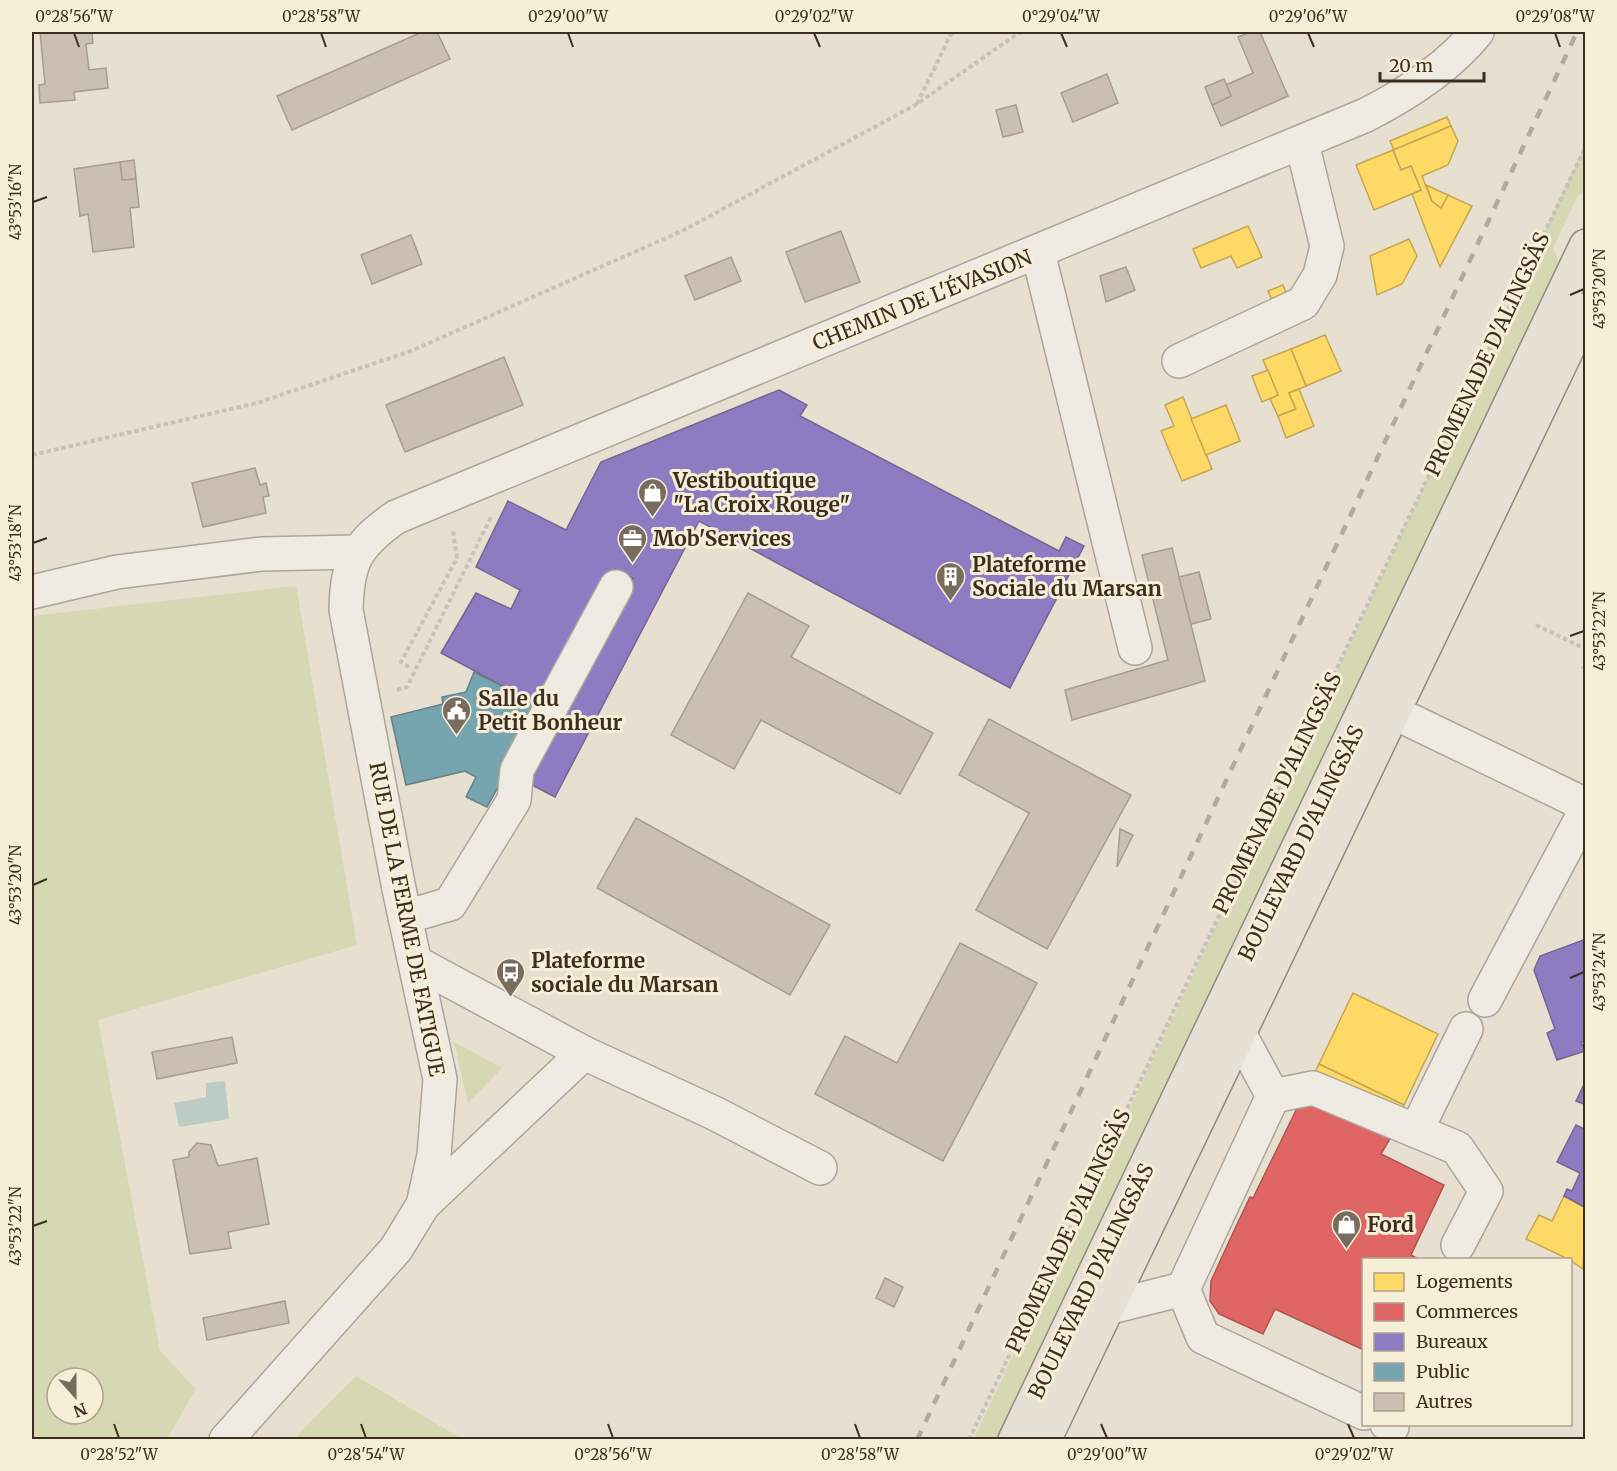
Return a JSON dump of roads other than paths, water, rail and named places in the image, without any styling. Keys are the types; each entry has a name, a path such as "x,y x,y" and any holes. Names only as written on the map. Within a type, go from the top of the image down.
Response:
{"main road":[{"name":"BOULEVARD D'ALINGSÄS","path":"1015,1440 1586,246"},
{"name":"BOULEVARD D'ALINGSÄS","path":"1044,1440 1586,310"}],"street":[{"name":"CHEMIN DE L'ÉVASION","path":"352,566 375,532 396,517 1302,143 1396,100 1464,48 1477,32"},
{"path":"1179,361 1303,303 1320,275 1327,246 1302,143"},
{"path":"1038,252 1135,648"},
{"path":"32,592 117,572 251,555 352,566"},
{"name":"RUE DE LA FERME DE FATIGUE","path":"226,1440 396,1250 423,1205 434,1155 440,1079 402,903 346,610 352,566"},
{"path":"402,903 450,904 514,800 517,770 616,587"},
{"path":"1393,712 1586,807 1485,1000"},
{"path":"415,962 584,1053 714,1113 820,1168"},
{"path":"1416,1131 1466,1029"},
{"path":"1239,1033 1273,1096"},
{"path":"423,1205 584,1053"},
{"path":"1273,1096 1313,1088 1457,1148 1486,1191 1458,1245"},
{"path":"1273,1096 1184,1289 1203,1337 1362,1413"},
{"path":"1107,1308 1184,1289"}],"railway":[{"path":"917,1440 1577,32"}],"place":[{"name":"Vestiboutique \"La Croix Rouge\"","path":"652,518"},
{"name":"Mob'Services","path":"632,564"},
{"name":"Plateforme Sociale du Marsan","path":"951,602"},
{"name":"Salle du Petit Bonheur","path":"457,736"},
{"name":"Plateforme sociale du Marsan","path":"510,998"},
{"name":"Ford","path":"1346,1250"}]}
